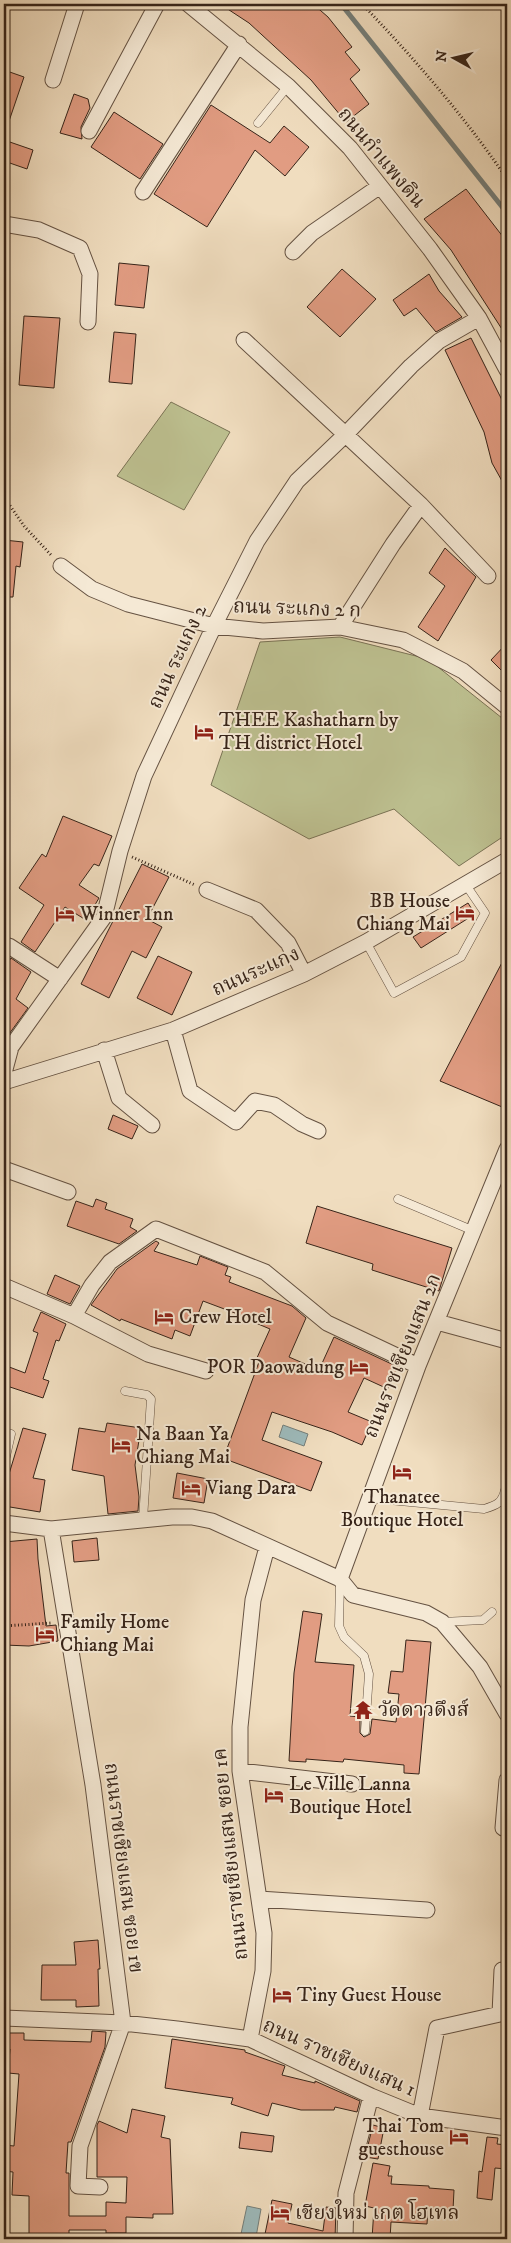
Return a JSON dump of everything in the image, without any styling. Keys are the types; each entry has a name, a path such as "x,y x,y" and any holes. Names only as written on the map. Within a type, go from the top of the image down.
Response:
{"street":[{"path":"53,80 77,4"},
{"path":"89,131 157,4"},
{"name":"ถนนกำแพงดิน","path":"188,4 288,86 350,148 430,249 479,318 507,370"},
{"path":"143,192 239,44"},
{"path":"293,252 312,233 380,186"},
{"path":"4,224 39,230 80,248 90,274 88,322"},
{"name":"ถนน ระแกง 2","path":"4,1072 12,1047 104,917 120,851 144,776 214,626 257,541 297,481 345,435 411,366 439,341 479,318"},
{"path":"244,340 421,504 488,576"},
{"path":"340,627 421,504"},
{"name":"ถนน ระแกง 2 ก","path":"61,566 92,589 128,604 214,626 263,631 340,627 403,640 463,671 507,707"},
{"name":"ถนนระแกง","path":"4,1082 173,1030 304,974 366,942 507,860"},
{"path":"207,890 256,910 288,943 304,974"},
{"path":"4,945 9,946 60,979"},
{"path":"173,1030 190,1091 236,1122 255,1100 274,1105 302,1124 318,1131"},
{"path":"104,1050 119,1098 152,1124"},
{"name":"ถนนราชเชียงแสน 2ก","path":"340,1579 368,1498 418,1366 475,1231 507,1149"},
{"path":"4,1169 68,1192"},
{"path":"74,1316 92,1285 110,1262 156,1229 265,1272 327,1323 418,1366"},
{"path":"4,1286 74,1316 148,1354 206,1370"},
{"path":"437,1322 507,1341"},
{"path":"4,1523 51,1529 143,1519 192,1517 212,1521 340,1579 353,1595 426,1613 442,1622 480,1667 507,1714"},
{"name":"ถนนราชเชียงแสน ซอย 1ข","path":"51,1529 93,1785 123,2023 80,2146 78,2186 100,2187"},
{"name":"ถนนราชเชียงแสน ซอย 1ค","path":"250,2039 263,1971 264,1933 240,1771 240,1727 253,1600 267,1546"},
{"path":"240,1771 352,1784"},
{"path":"503,1828 507,1780"},
{"path":"259,1898 428,1910"},
{"path":"420,2116 437,2028 500,2014 502,1970"},
{"name":"ถนน ราชเชียงแสน 1","path":"4,2018 123,2023 177,2028 250,2039 371,2096 420,2116 507,2128"},
{"path":"346,2239 346,2194 371,2096"}],"lane":[{"path":"258,123 288,86"},
{"path":"366,942 394,993 461,957 485,913 466,885"},
{"path":"398,1199 475,1231"},
{"path":"125,1391 146,1395 151,1399 143,1519"},
{"path":"4,1465 11,1434"},
{"path":"368,1498 484,1509 499,1504 503,1500 505,1490"},
{"path":"340,1579 339,1626 344,1637 364,1656 369,1674 365,1731"},
{"path":"442,1622 483,1620 492,1612"}],"path":[{"path":"362,4 393,36 472,131 507,179"},
{"path":"4,497 24,526 61,566"},
{"path":"120,851 207,890"},
{"path":"4,1626 65,1622"}],"green space":[{"path":"171,402 230,432 184,510 117,476"},
{"path":"340,637 428,659 507,722 507,834 459,866 394,809 309,839 211,785 260,642"}],"water":[{"path":"283,1425 308,1434 304,1446 279,1437"},
{"path":"247,2206 261,2209 256,2237 241,2234"}],"building":[{"path":"220,4 313,4 328,17 352,47 345,52 360,70 350,79 369,104 346,122 311,80 249,23"},
{"path":"4,70 24,77 6,130 4,130"},
{"path":"74,94 88,99 90,108 81,127 82,139 60,133"},
{"path":"211,105 270,143 284,126 309,147 285,176 255,150 207,227 154,194"},
{"path":"114,112 163,144 140,179 91,147"},
{"path":"4,140 33,150 27,169 4,161"},
{"path":"466,189 507,242 507,337 451,250 424,219"},
{"path":"119,263 149,266 144,308 115,305"},
{"path":"342,269 376,299 340,337 307,307"},
{"path":"429,274 439,291 462,317 436,332 416,308 404,316 393,300"},
{"path":"24,316 60,318 54,388 19,385"},
{"path":"114,332 136,334 132,384 109,382"},
{"path":"471,338 507,410 507,490 492,463 484,432 445,350"},
{"path":"4,540 23,542 20,567 16,566 13,597 4,597"},
{"path":"445,548 476,577 438,641 418,627 445,586 429,573"},
{"path":"507,643 507,676 491,660"},
{"path":"63,816 112,836 99,866 94,864 79,885 99,898 86,920 65,907 35,952 21,942 44,905 19,888 42,854 46,857"},
{"path":"142,864 169,877 147,919 162,927 146,958 132,951 109,998 81,984"},
{"path":"468,903 475,914 421,948 413,937"},
{"path":"507,953 507,1109 440,1081"},
{"path":"158,956 192,972 172,1015 137,998"},
{"path":"11,958 31,972 16,999 28,1008 4,1041 4,969"},
{"path":"113,1115 138,1126 132,1139 108,1129"},
{"path":"96,1199 107,1203 105,1209 133,1219 130,1227 137,1231 119,1244 67,1226 76,1201 93,1207"},
{"path":"317,1206 452,1248 439,1291 372,1270 373,1264 306,1243"},
{"path":"156,1241 159,1243 154,1251 197,1265 200,1256 228,1267 225,1275 231,1277 229,1282 292,1306 306,1318 289,1357 319,1370 334,1337 398,1367 388,1389 364,1378 348,1412 372,1422 362,1445 332,1432 272,1412 262,1440 322,1462 311,1491 225,1459 225,1454 259,1362 256,1360 270,1329 251,1321 251,1319 203,1301 190,1336 175,1330 172,1339 121,1319 120,1321 91,1305 117,1269"},
{"path":"55,1275 80,1286 70,1304 47,1294"},
{"path":"41,1312 66,1324 59,1341 56,1340 43,1379 49,1381 43,1398 4,1385 4,1365 25,1373 38,1333 33,1331"},
{"path":"107,1423 141,1428 135,1465 139,1497 138,1511 108,1514 104,1476 72,1470 79,1428 105,1432"},
{"path":"23,1428 46,1434 33,1478 45,1480 40,1512 4,1506 7,1474 9,1474"},
{"name":"Viang Dara","path":"177,1473 208,1479 204,1503 173,1498"},
{"path":"97,1538 99,1560 74,1562 72,1541"},
{"path":"37,1539 46,1626 56,1625 58,1641 29,1646 4,1645 4,1542"},
{"path":"303,1611 322,1614 315,1662 354,1665 350,1716 360,1717 360,1733 364,1737 370,1734 372,1719 396,1722 399,1694 388,1693 391,1671 403,1672 406,1640 431,1642 419,1774 404,1773 404,1765 344,1759 343,1762 306,1759 306,1762 289,1761 294,1673"},
{"path":"98,1940 100,1969 98,1969 99,2006 76,2007 76,2000 41,2000 42,1965 76,1965 74,1942"},
{"path":"92,2031 106,2032 105,2047 71,2142 68,2142 66,2173 69,2173 69,2216 106,2216 106,2202 126,2203 127,2177 97,2177 97,2125 99,2121 127,2133 132,2109 165,2116 161,2137 170,2139 173,2214 153,2214 153,2218 126,2217 126,2233 106,2233 106,2230 69,2230 69,2234 29,2234 29,2196 12,2195 13,2172 4,2171 4,2145 14,2146 19,2074 8,2073 10,2049 4,2049 4,2033 24,2033 24,2040 91,2042"},
{"path":"172,2039 245,2050 245,2052 285,2066 282,2075 315,2083 315,2081 360,2101 357,2112 335,2107 334,2110 301,2110 272,2103 268,2116 231,2104 233,2098 165,2088"},
{"path":"373,2125 384,2128 378,2159 365,2157"},
{"path":"241,2132 274,2136 272,2152 239,2148"},
{"path":"487,2137 498,2138 497,2144 507,2145 507,2169 495,2168 492,2200 477,2198 479,2171 482,2172"},
{"path":"373,2163 390,2166 388,2176 392,2176 391,2184 429,2186 429,2188 454,2190 453,2210 428,2209 427,2224 391,2222 390,2239 372,2239 374,2208 365,2206"},
{"path":"272,2200 292,2204 288,2223 323,2231 326,2207 336,2208 335,2239 264,2239"}],"waterway":[{"path":"341,4 507,213"}],"place":[{"name":"THEE Kashatharn by TH district Hotel","path":"204,732"},
{"name":"BB House Chiang Mai","path":"465,913"},
{"name":"Winner Inn","path":"65,914"},
{"name":"Crew Hotel","path":"164,1317"},
{"name":"POR Daowadung","path":"359,1367"},
{"name":"Na Baan Ya Chiang Mai","path":"121,1445"},
{"name":"Thanatee Boutique Hotel","path":"402,1472"},
{"name":"Viang Dara","path":"191,1488"},
{"name":"Family Home Chiang Mai","path":"45,1634"},
{"name":"วัดดาวดึงส์","path":"363,1710"},
{"name":"Le Ville Lanna Boutique Hotel","path":"274,1795"},
{"name":"Tiny Guest House","path":"282,1995"},
{"name":"Thai Tom guesthouse","path":"459,2137"},
{"name":"เชียงใหม่ เกต โฮเทล","path":"280,2213"}]}
